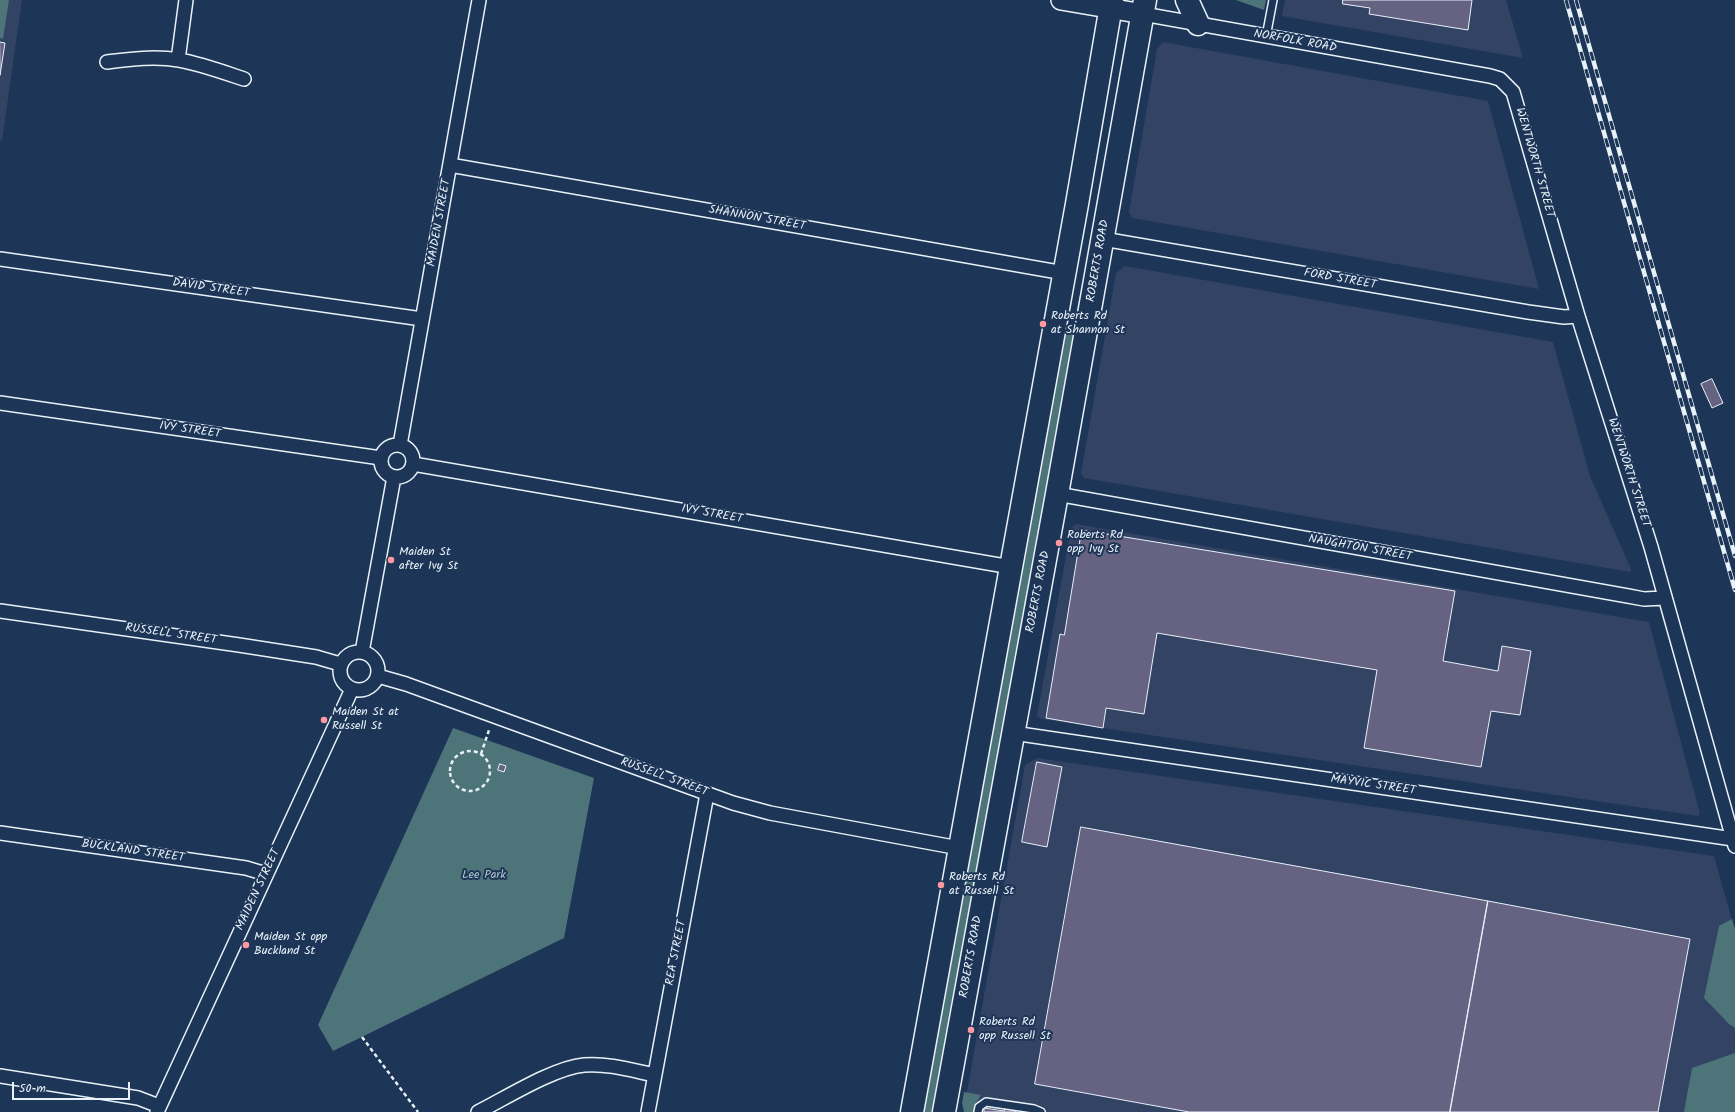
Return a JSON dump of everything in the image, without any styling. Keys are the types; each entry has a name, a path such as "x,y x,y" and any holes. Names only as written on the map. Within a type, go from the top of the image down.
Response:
{"highway":[{"path":"1187,0 1198,24"},
{"path":"912,1112 1112,5"},
{"name":"ROBERTS ROAD","path":"944,1112 1144,7"}],"street":[{"path":"178,60 186,0"},
{"name":"MAIDEN STREET","path":"400,445 479,0"},
{"name":"NORFOLK ROAD","path":"1061,0 1144,7 1198,24 1490,76 1500,79 1508,86 1513,92 1517,102"},
{"path":"107,62 150,58 178,60 211,68 244,79"},
{"name":"WENTWORTH STREET","path":"1517,102 1578,316 1638,505 1734,842"},
{"name":"SHANNON STREET","path":"450,165 1064,273"},
{"name":"FORD STREET","path":"1103,239 1528,312 1564,317 1578,316"},
{"name":"DAVID STREET","path":"0,259 422,319"},
{"name":"IVY STREET","path":"0,403 381,458"},
{"path":"394,445 400,445 412,454 413,464 409,473 399,478 385,473 380,464 381,458 385,450 394,445"},
{"name":"IVY STREET","path":"413,464 1011,567"},
{"path":"362,652 394,477"},
{"name":"NAUGHTON STREET","path":"1057,494 1644,599 1664,598"},
{"name":"RUSSELL STREET","path":"0,611 262,648 316,657 340,664"},
{"path":"356,652 362,652 370,655 375,661 378,668 378,676 373,685 368,688 361,690 352,689 345,685 341,679 339,672 340,664 348,655 356,652"},
{"name":"RUSSELL STREET","path":"378,676 406,684 733,804 770,813 959,848"},
{"name":"MAIDEN STREET","path":"158,1109 352,689"},
{"name":"MAYVIC STREET","path":"1013,733 1734,842"},
{"name":"REA STREET","path":"648,1112 707,794"},
{"name":"BUCKLAND STREET","path":"0,833 246,868 266,874"},
{"path":"478,1112 555,1073 571,1067 598,1064 654,1075"},
{"path":"0,1076 138,1098 158,1109"}],"lane":[{"path":"1266,37 1273,0"},
{"path":"978,1112 980,1107 986,1102 1034,1109 1041,1112"}],"path":[{"path":"481,754 494,716"},
{"path":"475,752 481,754 489,765 490,772 484,784 472,790 460,788 451,779 450,772 453,760 462,753 475,752"},
{"path":"362,1037 418,1112"}],"shaded area":[{"path":"0,0 22,0 2,141 0,140"},
{"path":"1285,0 1506,0 1523,58 1282,16"},
{"path":"1163,42 1488,101 1539,289 1132,218 1129,212 1157,49"},
{"path":"1125,266 1553,342 1590,476 1631,569 1630,572 1084,478 1081,473 1116,273"},
{"path":"1076,524 1649,622 1700,814 1698,816 1041,719 1037,716 1071,528"},
{"path":"1037,758 1714,856 1735,931 1735,1112 967,1112 964,1108 1025,765"}],"green space":[{"path":"0,0 9,0 3,39 0,38"},
{"path":"1236,0 1266,0 1264,10"},
{"path":"1065,331 1075,333 932,1112 922,1112"},
{"name":"Lee Park","path":"453,728 594,778 564,938 333,1051 318,1025"},
{"path":"1732,919 1735,929 1735,1028 1729,1024 1704,998 1719,926"},
{"path":"1735,1053 1735,1112 1684,1112 1692,1068"},
{"path":"964,1092 981,1095 973,1112 964,1112 962,1103"}],"building":[{"path":"1343,0 1472,0 1468,30 1369,14 1370,8 1343,4"},
{"path":"0,42 5,43 0,75"},
{"path":"1712,379 1723,403 1712,408 1701,384"},
{"path":"1082,530 1455,591 1443,661 1498,671 1502,646 1531,651 1520,715 1491,711 1481,767 1364,748 1377,670 1157,633 1144,714 1106,708 1103,728 1046,718 1060,634 1064,635"},
{"path":"1037,762 1062,767 1047,847 1022,842"},
{"path":"500,764 506,766 504,772 498,770"},
{"path":"1081,827 1488,901 1450,1112 1189,1112 1035,1084"},
{"path":"1488,901 1690,939 1658,1112 1450,1112"},
{"path":"1005,1105 1016,1107 1016,1112 984,1112 984,1108 1004,1111"}],"railway":[{"path":"1566,0 1735,590"},
{"path":"1576,0 1735,556"}],"place":[{"name":"Roberts Rd at Shannon St","path":"1043,324"},
{"name":"Roberts Rd opp Ivy St","path":"1059,543"},
{"name":"Maiden St after Ivy St","path":"391,560"},
{"name":"Maiden St at Russell St","path":"324,720"},
{"name":"Roberts Rd at Russell St","path":"941,885"},
{"name":"Maiden St opp Buckland St","path":"246,945"},
{"name":"Roberts Rd opp Russell St","path":"971,1030"}]}
